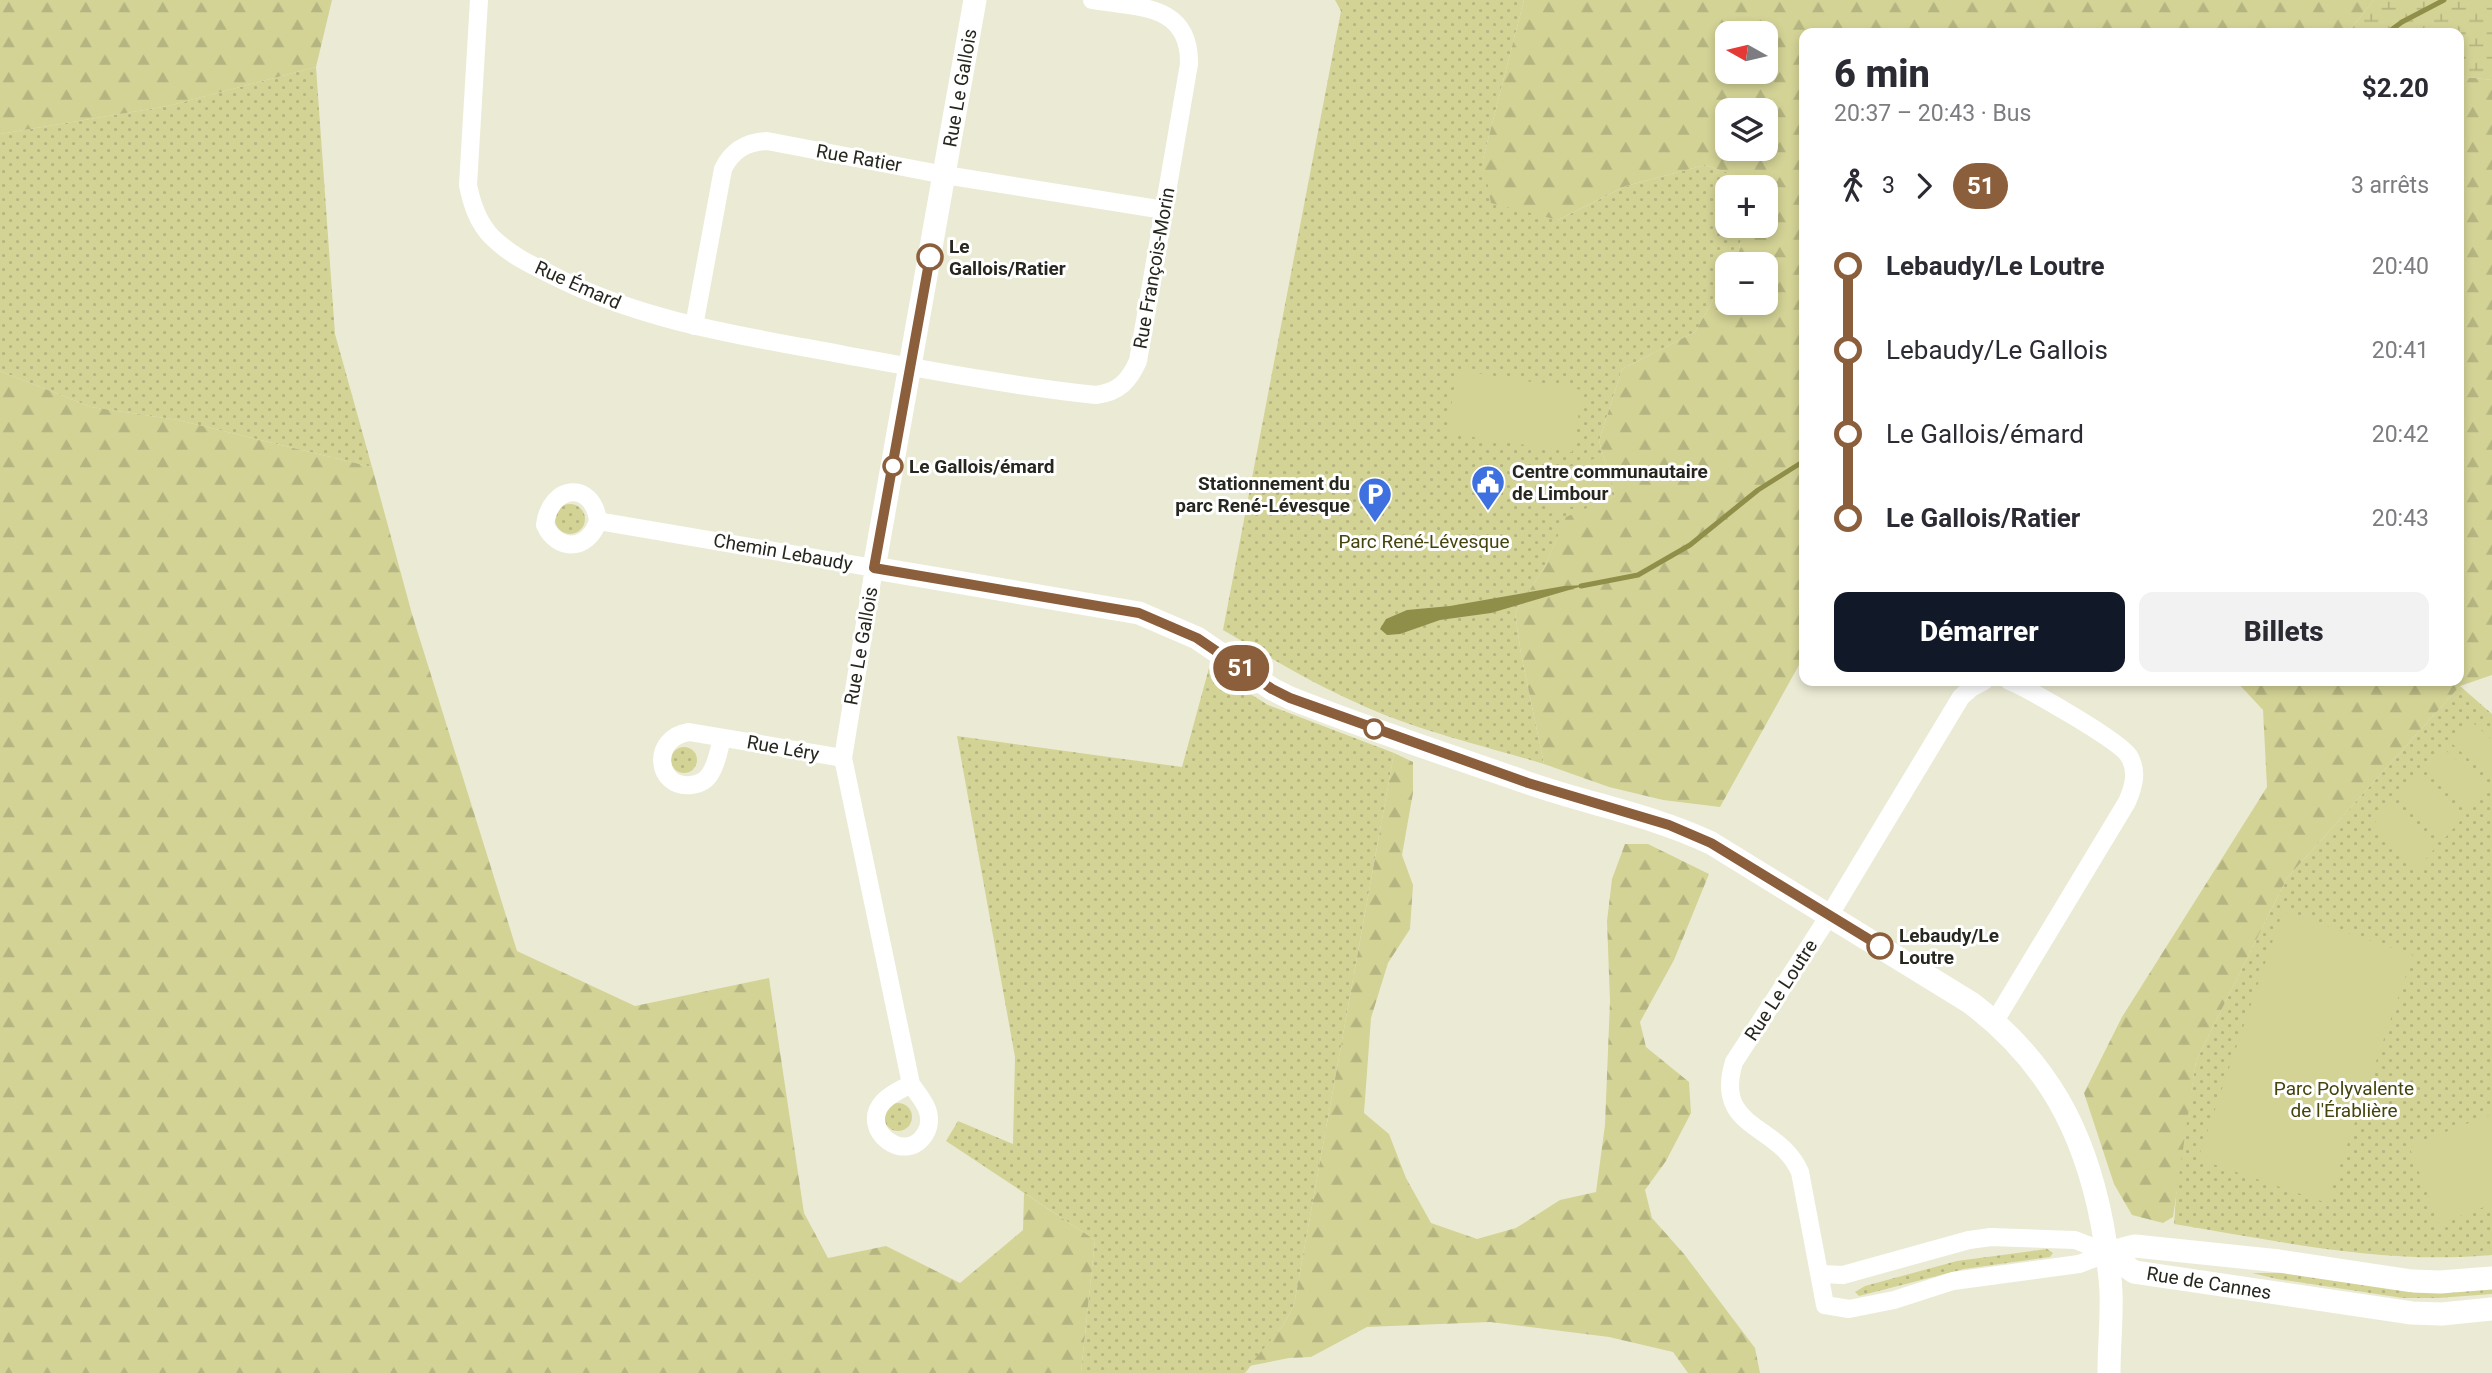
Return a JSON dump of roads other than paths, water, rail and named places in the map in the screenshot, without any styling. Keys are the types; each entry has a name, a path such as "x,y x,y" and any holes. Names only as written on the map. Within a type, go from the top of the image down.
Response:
{"street":[{"name":"Rue Émard","path":"479,0 467,162 468,185 471,203 479,221 502,247 566,283 635,310 694,326 910,366"},
{"name":"Rue Le Gallois","path":"911,1084 843,758 975,0"},
{"name":"Rue François-Morin","path":"910,366 1096,395 1110,393 1123,386 1132,375 1138,361 1189,64 1186,37 1172,18 1159,11 1092,0"},
{"name":"Rue Ratier","path":"694,326 719,184 728,159 735,151 754,142 767,141 945,175 1164,210"},
{"name":"Chemin Lebaudy","path":"598,521 1114,607 1159,620 1197,638 1272,689 1290,698 1528,783 1669,825 1711,843 1941,983 1995,1021 2039,1069 2068,1117 2090,1170 2108,1253 2111,1293 2109,1373"},
{"name":"Rue Le Loutre","path":"1975,686 1961,697 1829,916 1734,1062 1729,1086 1734,1109 1743,1120 1778,1143 1796,1161 1825,1305 1849,1309 1894,1300 1953,1281 2079,1264 2108,1253"},
{"path":"1995,1021 2127,802 2135,779 2130,757 2115,741 2018,686"},
{"name":"Rue Léry","path":"722,738 843,758"},
{"path":"1820,1274 1843,1275 1969,1240 1991,1237 2075,1240 2108,1253"},
{"name":"Rue de Cannes","path":"2108,1253 2135,1246 2279,1261 2390,1279 2440,1282 2492,1278"},
{"name":"Rue de Cannes","path":"2108,1253 2134,1272 2376,1309 2442,1314 2492,1309"}],"waterway":[{"path":"2394,28 2444,0"},
{"path":"1581,586 1638,575 1690,545 1758,490 1799,464"}],"place":[{"name":"Le Gallois/Ratier","path":"930,257"},
{"name":"Le Gallois/émard","path":"893,466"},
{"name":"Centre communautaire de Limbour","path":"1488,512"},
{"name":"Stationnement du parc René-Lévesque","path":"1375,524"},
{"name":"Lebaudy/Le Loutre","path":"1880,946"}],"park label":[{"name":"Parc René-Lévesque","path":"1424,541"},
{"name":"Parc Polyvalente de l'Érablière","path":"2344,1099"}]}
